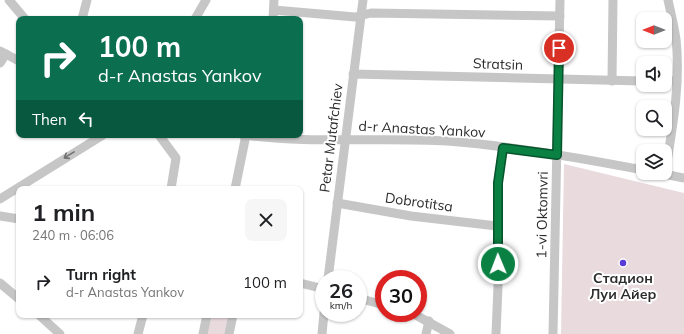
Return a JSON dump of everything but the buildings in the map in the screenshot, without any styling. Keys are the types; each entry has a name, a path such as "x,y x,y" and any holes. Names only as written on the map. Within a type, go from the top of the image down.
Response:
{"street":[{"path":"9,0 22,16"},
{"path":"83,16 87,0"},
{"path":"197,16 206,0"},
{"path":"274,0 273,14 355,17 371,13 560,16"},
{"name":"Petar Mutafchiev","path":"329,270 344,139 363,0"},
{"name":"1-vi Oktomvri","path":"554,334 560,0"},
{"path":"612,81 613,0"},
{"path":"668,0 676,38 674,117 668,144"},
{"path":"0,63 3,53 16,60"},
{"name":"Stratsin","path":"353,74 636,81"},
{"name":"d-r Anastas Yankov","path":"303,137 447,142 557,155 636,169"},
{"path":"21,186 98,138"},
{"path":"161,138 176,158 171,186"},
{"path":"236,186 244,138"},
{"path":"496,334 498,286 498,183 503,148"},
{"path":"672,176 684,178"},
{"path":"0,199 16,189"},
{"name":"Dobrotitsa","path":"337,203 411,216 497,226"},
{"path":"0,216 16,219"},
{"path":"0,283 16,296"},
{"path":"303,284 315,287"},
{"path":"42,318 60,334"},
{"path":"138,334 142,318"},
{"path":"203,334 206,318"},
{"path":"229,334 232,318"},
{"path":"426,334 429,321 450,334"},
{"path":"322,334 323,322"}],"shaded area":[{"name":"Стадион Луи Айер","path":"564,164 684,193 684,334 561,334"},
{"path":"206,318 232,318 229,334 203,334"}],"place":[{"name":"Стадион Луи Айер","path":"623,263"}],"route":[{"path":"498,264 498,183 503,148 557,155 559,48"}]}
